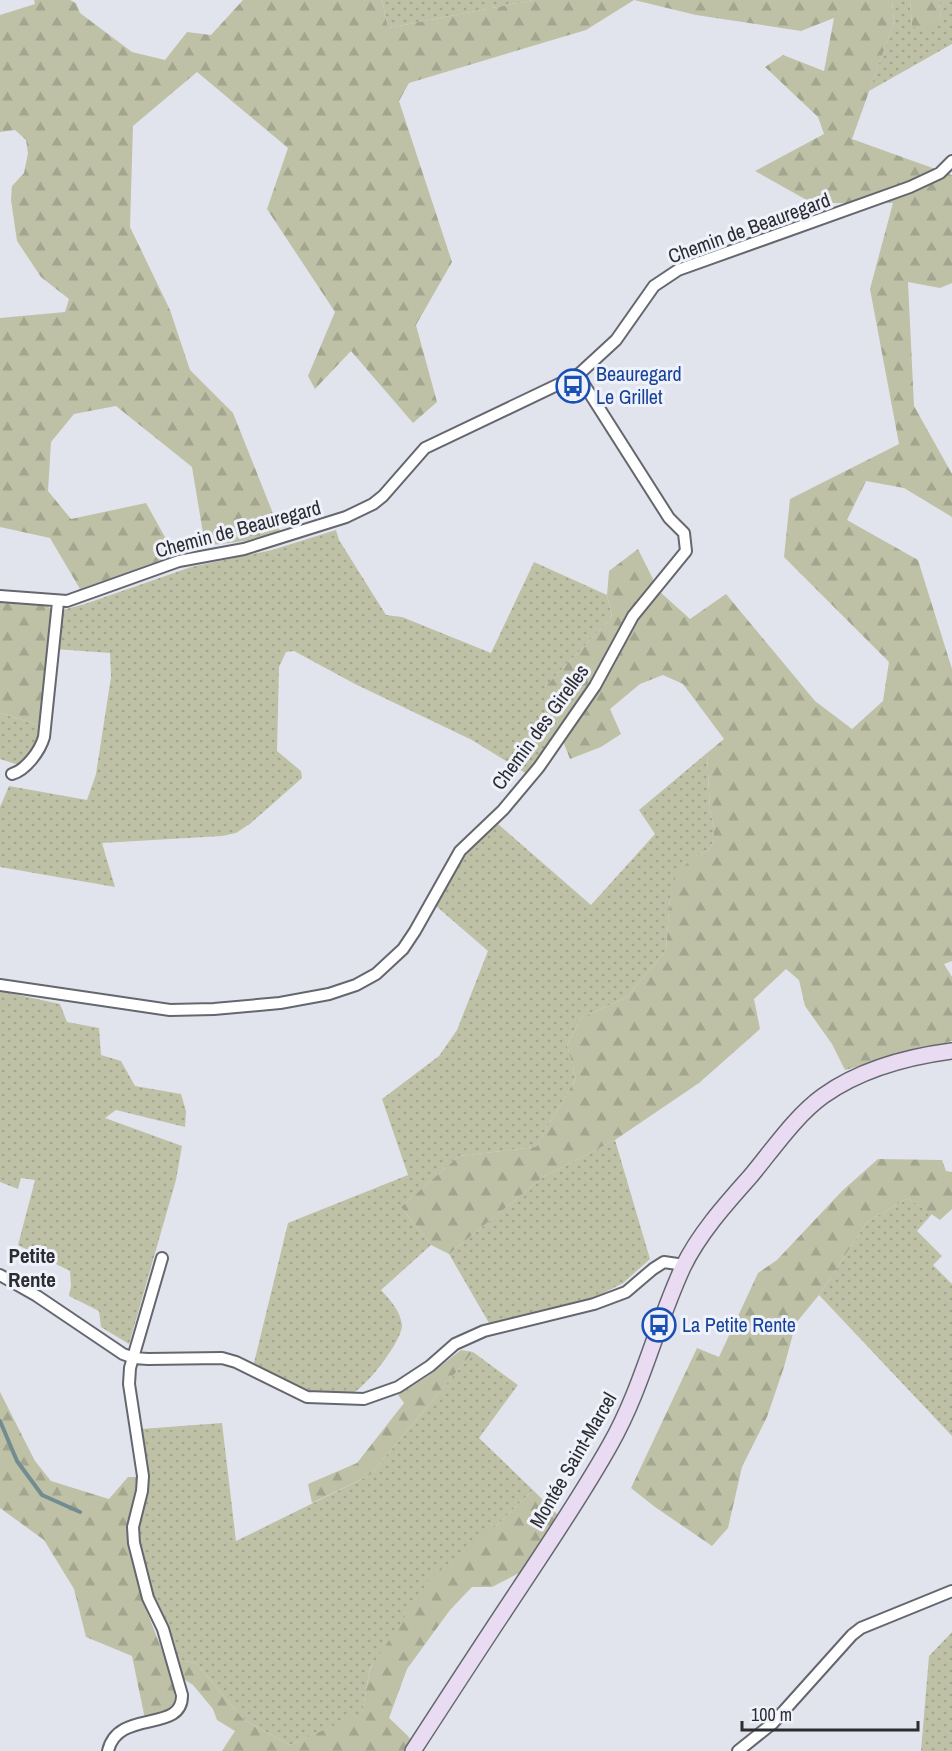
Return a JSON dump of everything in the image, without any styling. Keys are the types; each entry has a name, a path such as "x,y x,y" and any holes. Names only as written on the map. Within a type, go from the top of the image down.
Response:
{"main road":[{"name":"Montée Saint-Marcel","path":"413,1751 611,1444 633,1399 659,1325 684,1265 729,1200 790,1129 822,1097 842,1085 894,1062 910,1057 952,1052"}],"street":[{"name":"Chemin de Beauregard","path":"0,596 57,602 80,597 179,561 244,549 346,517 373,504 383,496 424,448 578,375 616,340 654,286 678,270 910,187 940,173 952,161"},
{"name":"Chemin des Girelles","path":"0,985 170,1010 245,1007 329,994 356,985 376,974 392,961 403,949 426,913 460,851 509,803 539,768 595,686 633,616 686,551 684,533 669,518 578,375"},
{"path":"12,774 20,772 42,745 57,602"},
{"path":"108,1751 116,1733 171,1715 180,1709 182,1702 163,1629 148,1598 134,1543 133,1527 142,1491 143,1476 129,1384 130,1368 162,1258"},
{"path":"0,1275 37,1296 123,1354 134,1358 222,1358 236,1362 307,1397 364,1399 398,1387 430,1366 455,1344 484,1331 594,1304 626,1292 664,1262 684,1265"},
{"path":"738,1751 773,1723 852,1635 861,1628 952,1591"}],"green space":[{"path":"34,0 70,0 76,3 80,13 132,52 165,60 187,32 211,35 243,0 382,0 388,28 533,0 634,0 586,30 409,83 399,101 452,262 416,325 437,402 413,423 351,351 315,389 308,376 335,312 267,209 288,148 197,72 133,126 130,227 170,310 190,370 233,413 280,531 243,541 205,545 192,467 116,406 74,414 51,442 48,491 71,519 146,503 175,555 80,589 50,538 0,527 0,318 65,312 69,299 41,277 17,241 11,200 12,186 24,173 28,153 26,140 15,130 0,132 0,15 35,4"},
{"path":"382,0 533,0 388,28"},
{"path":"634,0 892,0 894,22 852,139 952,175 952,283 940,288 908,282 914,406 952,474 952,517 904,488 866,481 847,520 918,560 952,669 952,961 944,964 952,977 952,1041 845,1070 832,1044 805,1006 799,980 786,969 754,999 760,1029 699,1083 615,1140 543,1177 449,1254 431,1245 401,1207 459,1156 536,1147 576,1078 567,1045 581,1018 627,997 666,950 670,899 677,872 696,856 709,850 714,840 707,753 724,739 683,684 663,675 640,684 610,709 621,734 601,747 570,759 559,731 556,713 545,702 545,687 612,617 607,595 609,571 638,549 659,591 690,619 726,594 815,701 852,729 883,701 889,662 784,557 790,499 899,444 870,289 893,203 812,203 755,171 824,134 818,117 765,67 783,55 824,71 834,18 801,31 696,15"},
{"path":"892,0 910,0 912,26 941,19 939,0 952,0 952,44 869,91 894,22"},
{"path":"910,0 939,0 941,19 923,31 912,26"},
{"path":"336,530 339,540 386,615 402,617 491,653 534,562 607,595 612,617 545,687 545,704 556,713 559,731 527,774 472,740 355,684 294,651 286,652 279,667 277,751 301,771 302,778 251,823 236,833 222,836 102,843 115,887 0,867 0,807 9,786 87,800 96,774 111,677 110,653 55,649 61,612 191,567 272,550"},
{"path":"0,600 46,605 52,610 42,726 0,713"},
{"path":"0,713 42,726 39,741 22,766 0,759"},
{"path":"707,753 714,840 709,850 696,856 670,899 666,950 627,997 581,1018 567,1045 576,1078 536,1147 459,1156 401,1207 431,1245 381,1290 397,1310 402,1325 396,1342 381,1365 355,1392 348,1395 334,1395 298,1387 254,1363 288,1223 408,1175 382,1099 439,1056 457,1030 488,951 436,906 461,861 498,824 591,905 655,834 639,810"},
{"path":"0,991 60,1004 67,1022 99,1028 101,1055 121,1061 135,1086 181,1094 186,1111 185,1127 116,1110 105,1118 182,1146 176,1180 129,1344 101,1327 99,1311 69,1296 70,1271 18,1245 35,1180 21,1178 18,1189 0,1182"},
{"path":"615,1140 650,1259 623,1283 588,1301 489,1323 449,1254 543,1177"},
{"path":"878,1159 942,1160 946,1171 952,1172 952,1209 940,1220 908,1198 867,1222 819,1295 796,1323 767,1417 742,1467 728,1528 712,1546 631,1488 697,1348 719,1357 758,1273 777,1260 842,1191"},
{"path":"908,1198 932,1214 917,1231 942,1256 933,1265 952,1284 952,1436 819,1295 867,1222"},
{"path":"461,1350 473,1352 370,1475 312,1503 308,1484 357,1463 404,1403 398,1395 428,1376"},
{"path":"473,1352 518,1385 479,1438 533,1490 495,1527 370,1668 362,1714 290,1745 244,1720 196,1663 178,1660 148,1582 140,1550 139,1521 149,1485 141,1429 222,1423 236,1541 370,1475"},
{"path":"0,1392 35,1461 51,1481 109,1499 128,1477 139,1477 130,1537 144,1604 174,1681 175,1706 170,1711 145,1719 132,1656 86,1637 74,1589 44,1540 0,1508"},
{"path":"533,1490 559,1516 521,1572 492,1587 472,1587 450,1610 407,1669 389,1718 411,1741 404,1751 222,1751 235,1731 217,1720 213,1709 193,1685 184,1679 178,1660 196,1663 244,1720 290,1745 362,1713 370,1669 431,1577 495,1527"},
{"path":"952,1632 952,1751 921,1751 929,1656"}],"waterway":[{"path":"0,1421 17,1461 42,1495 80,1512"}],"place":[{"name":"Beauregard Le Grillet","path":"573,386"},
{"name":"La Petite Rente","path":"659,1325"}],"district":[{"name":"Petite Rente","path":"32,1268"}]}
